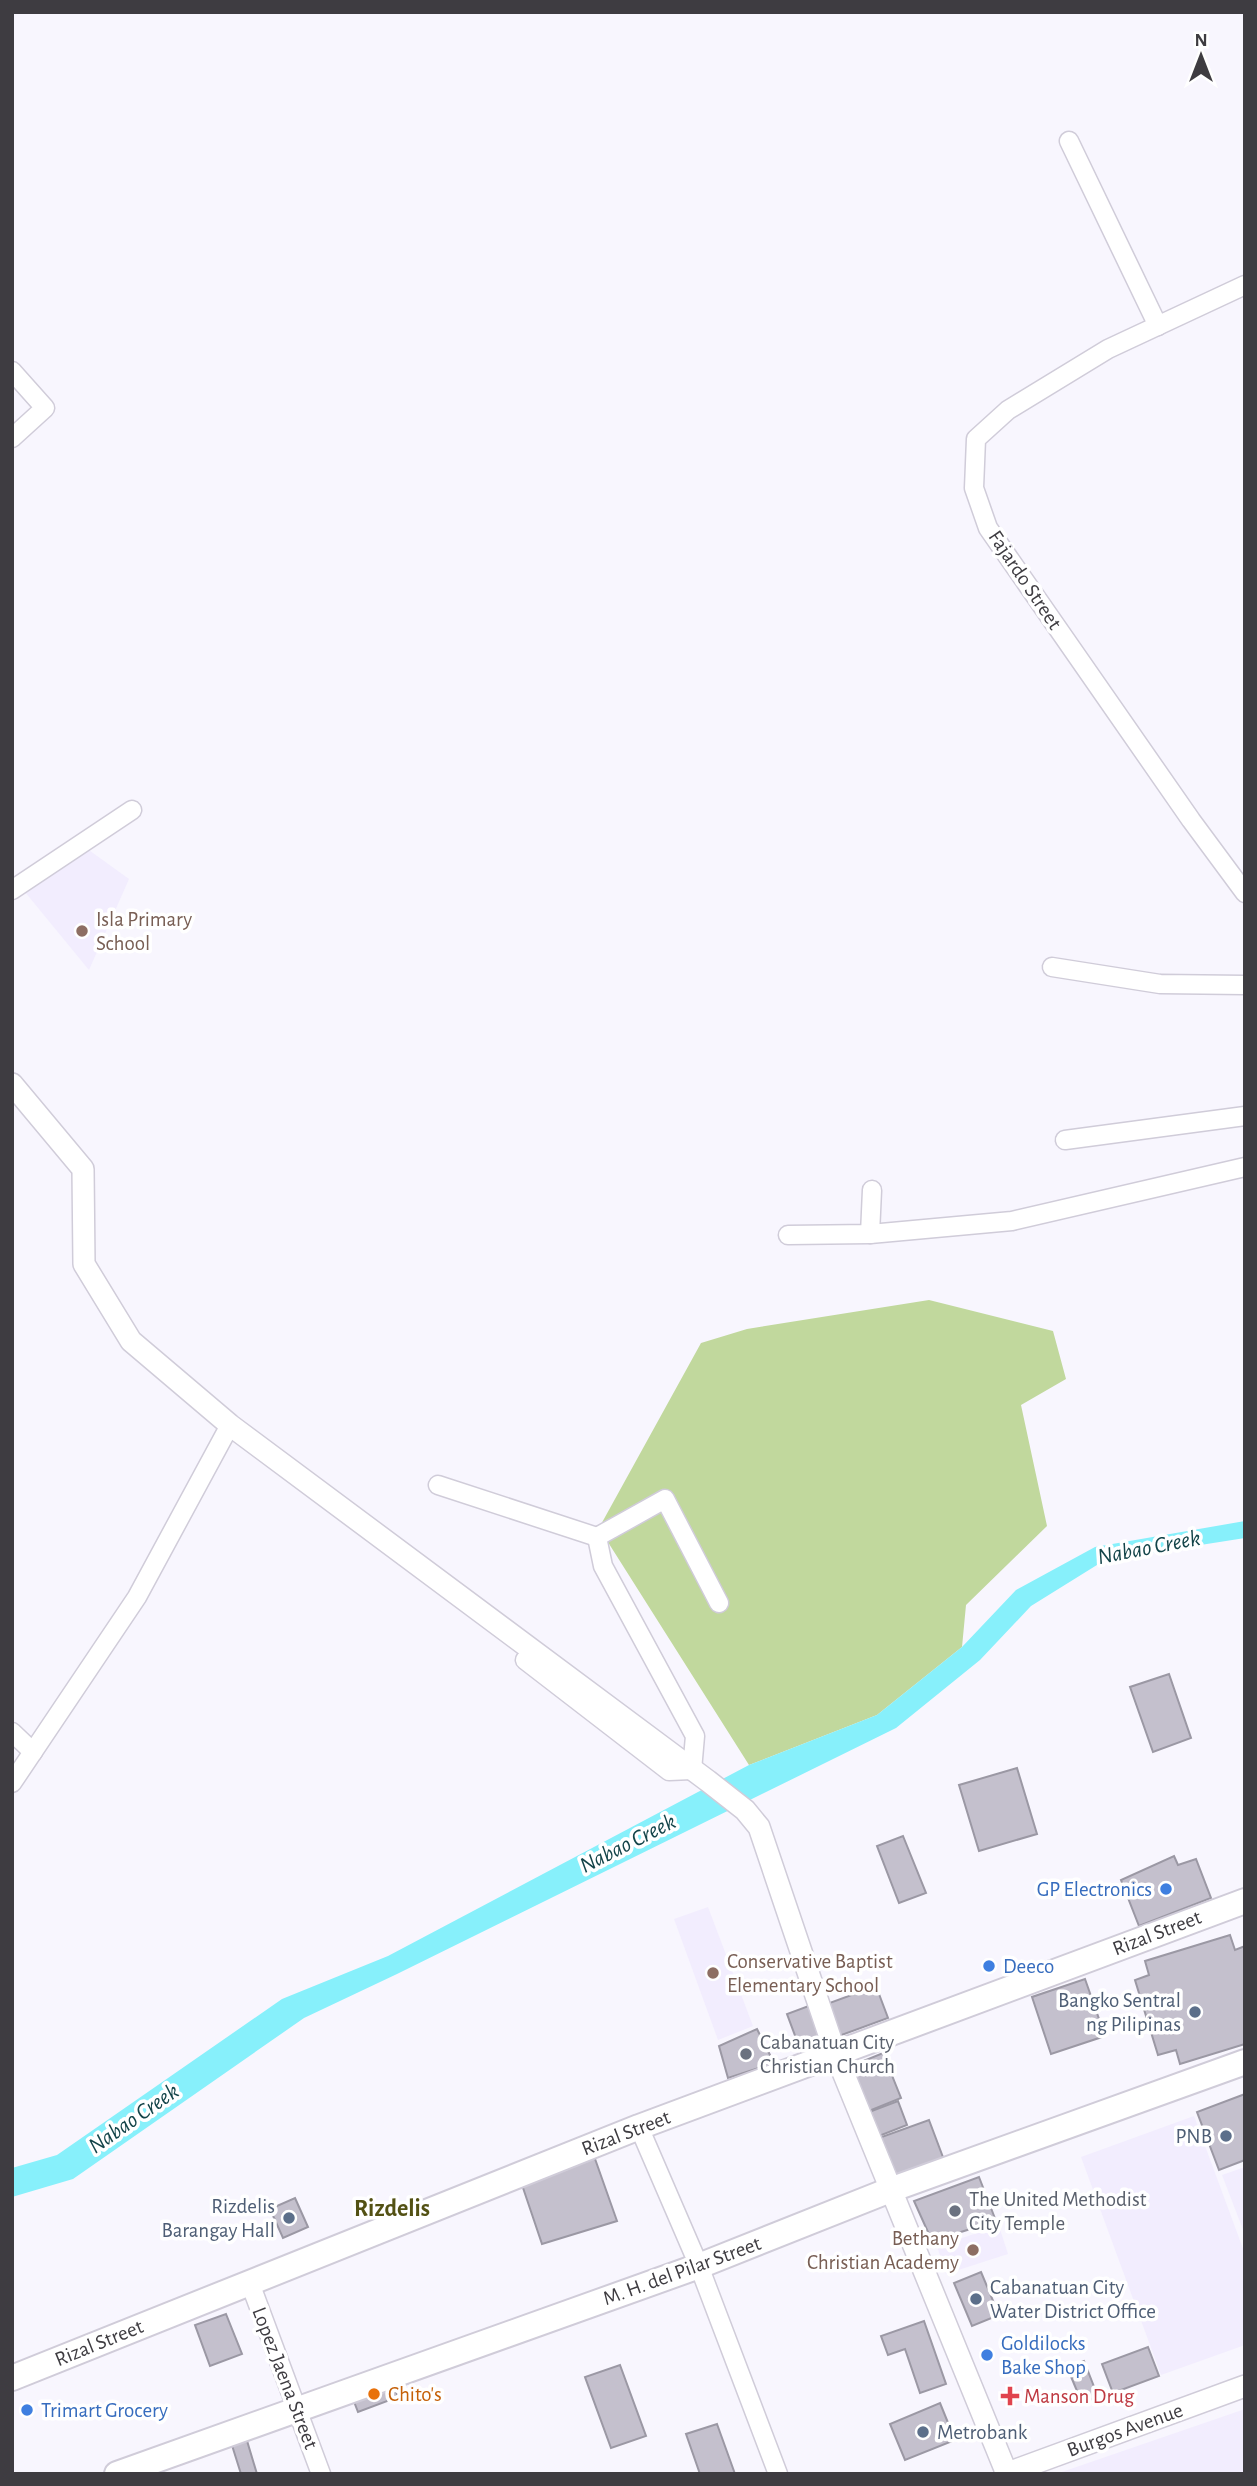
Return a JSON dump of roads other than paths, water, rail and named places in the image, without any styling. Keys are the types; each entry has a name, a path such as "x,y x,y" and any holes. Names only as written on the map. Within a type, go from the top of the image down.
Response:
{"main road":[{"name":"Rizal Street","path":"12,2378 639,2127 1245,1900"},
{"name":"M. H. del Pilar Street","path":"117,2474 699,2266 890,2190 1245,2062"}],"street":[{"path":"1069,141 1158,326"},
{"name":"Fajardo Street","path":"1245,285 1108,349 1008,410 976,439 974,488 988,528 1191,820 1245,893"},
{"path":"12,371 45,408 12,438"},
{"path":"12,890 132,810"},
{"path":"1052,967 1160,984 1245,985"},
{"path":"12,1084 83,1169 84,1264 131,1341 230,1425 700,1775 745,1810 758,1827 836,2055 1006,2474"},
{"path":"1065,1140 1245,1116"},
{"path":"788,1235 870,1234 1012,1220 1245,1167"},
{"path":"870,1234 872,1190"},
{"path":"12,1783 137,1597 230,1425"},
{"path":"438,1485 597,1537 665,1499 719,1603"},
{"path":"597,1537 603,1566 695,1736 700,1775"},
{"path":"525,1661 669,1771 700,1775"},
{"path":"12,1732 33,1752"},
{"path":"639,2127 699,2266 778,2474"},
{"name":"Lopez Jaena Street","path":"250,2283 321,2474"},
{"name":"Burgos Avenue","path":"1006,2474 1245,2386"}],"water":[{"name":"Nabao Creek","path":"1245,1521 1245,1538 1105,1560 1031,1606 980,1660 896,1728 304,2018 73,2179 12,2197 12,2168 57,2155 282,1999 388,1956 749,1765 877,1715 962,1647 1016,1590 1095,1547"}],"place":[{"name":"Isla Primary School","path":"82,931"},
{"name":"GP Electronics","path":"1166,1889"},
{"name":"Deeco","path":"989,1966"},
{"name":"Conservative Baptist Elementary School","path":"713,1973"},
{"name":"Bangko Sentral ng Pilipinas","path":"1195,2012"},
{"name":"Cabanatuan City Christian Church","path":"746,2054"},
{"name":"PNB","path":"1226,2136"},
{"name":"The United Methodist City Temple","path":"955,2211"},
{"name":"Rizdelis Barangay Hall","path":"289,2218"},
{"name":"Bethany Christian Academy","path":"973,2250"},
{"name":"Cabanatuan City Water District Office","path":"976,2299"},
{"name":"Goldilocks Bake Shop","path":"987,2355"},
{"name":"Chito's","path":"374,2394"},
{"name":"Manson Drug","path":"1010,2396"},
{"name":"Trimart Grocery","path":"27,2410"},
{"name":"Metrobank","path":"923,2432"}],"district":[{"name":"Rizdelis","path":"392,2209"}]}
